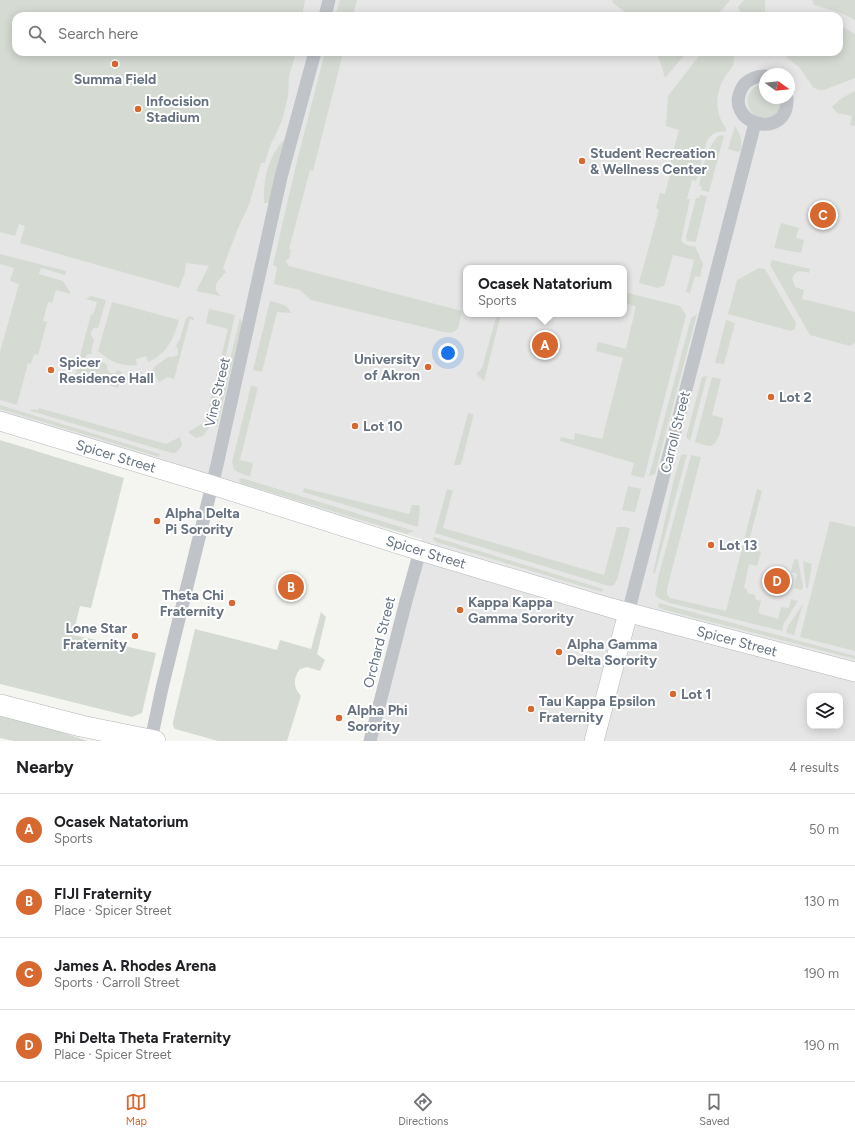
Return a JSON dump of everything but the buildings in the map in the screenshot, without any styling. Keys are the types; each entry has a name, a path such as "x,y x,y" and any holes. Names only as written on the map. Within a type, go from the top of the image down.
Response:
{"main road":[{"path":"0,706 81,726 153,741"}],"street":[{"path":"326,12 329,0"},
{"name":"Vine Street","path":"153,741 162,688 212,485 281,177 314,56"},
{"path":"759,76 752,78 745,83 741,90 739,106 742,113 755,123 767,124 778,120 786,110 787,104"},
{"name":"Carroll Street","path":"594,741 755,123"},
{"name":"Spicer Street","path":"0,421 212,485 420,551 628,613 855,672"},
{"name":"Orchard Street","path":"370,741 420,551"}],"shaded area":[{"name":"University of Akron","path":"0,0 855,0 855,741 368,741 422,539 0,420"},
{"name":"Infocision Stadium","path":"0,0 305,0 303,12 12,12 12,56 295,57 289,76 288,96 282,121 270,146 265,163 261,163 249,205 238,228 223,268 226,272 216,287 216,290 221,296 196,291 209,266 186,263 185,272 179,288 20,243 25,226 19,224 15,236 0,232"},
{"path":"340,0 357,0 354,12 336,12"},
{"path":"613,0 730,0 720,12 625,12 612,2"},
{"path":"744,0 765,0 765,12 740,12 738,7"},
{"path":"812,0 855,0 855,20 843,14 843,12 837,12 814,5"},
{"path":"843,27 855,34 855,78 824,90 814,88 799,67 786,56 843,56"},
{"path":"324,56 342,56 313,171 310,170 289,249 291,250 289,259 287,259 286,262 289,266 462,311 459,326 455,331 440,331 311,300 300,290 274,284 277,267 273,265 296,165"},
{"path":"658,56 684,56 665,78"},
{"path":"699,56 734,56 733,65 720,86 717,105 722,123 726,128 726,132 715,133 710,136 707,141 696,181 692,180 687,199 690,199 681,241 684,244 695,246 703,264 700,277 695,276 690,293 686,292 694,260 673,255 664,286 658,288 639,283 659,210 656,208 660,193 665,194 672,166 670,165 672,156 671,151 673,152 679,130 666,126 668,96"},
{"path":"759,86 759,104 781,104 777,113 764,118 757,116 752,112 748,100 749,93"},
{"path":"855,91 855,126 850,125 852,116 837,113 832,107 839,100"},
{"path":"735,126 741,140 741,150 738,152 728,149"},
{"path":"720,135 724,136 709,192 701,190 702,187 699,186 706,158 712,145"},
{"path":"286,138 270,203 264,203 264,185 268,168 275,152"},
{"path":"700,195 707,196 696,242 687,241 686,237 696,198 699,198"},
{"path":"781,223 799,228 796,238 804,240 801,253 774,248"},
{"path":"0,254 66,271 65,275 41,268 39,274 63,281 71,294 56,290 52,303 48,302 43,321 47,322 38,355 34,354 31,364 28,363 17,405 0,400 0,352 19,284 10,281 14,268 0,264"},
{"path":"772,260 810,269 809,273 799,271 795,273 792,278 795,287 804,290 802,299 855,312 855,343 850,346 810,335 770,265"},
{"path":"759,268 765,269 796,323 795,329 791,331 728,314 737,280"},
{"path":"627,293 680,306 686,315 644,478 631,475 634,463 560,441 561,437 574,440 575,433 602,439 623,358 596,351 598,342 626,349 636,306 627,304"},
{"path":"91,296 106,300 98,328 94,328 92,330 91,335 94,340 91,351 93,353 87,355 85,359 86,363 94,365 97,357 107,365 107,369 110,373 115,373 118,370 122,372 118,388 75,375 91,314 93,315 97,302 86,299"},
{"path":"270,301 285,306 291,313 277,312 262,372 253,370"},
{"path":"112,302 179,320 169,345 160,355 148,362 146,356 136,359 137,365 126,365 107,358 98,351"},
{"path":"209,309 235,315 210,426 203,436 196,438 188,432 205,422 228,329 206,323"},
{"path":"697,314 655,474 649,476 691,318"},
{"path":"190,316 194,318 194,320 190,319 174,379 168,377 159,382 153,370 154,367 168,357 178,355 178,349 176,346 180,339 186,318"},
{"path":"496,317 500,317 484,381 476,374 482,368"},
{"path":"240,318 242,323 241,328 217,427 214,426"},
{"path":"726,320 735,323 724,364 715,363"},
{"path":"142,372 148,383 140,385 131,384 133,375"},
{"path":"707,376 690,441 686,437 702,377"},
{"path":"712,377 721,379 712,415 723,418 718,439 713,445 710,446 695,442"},
{"path":"251,386 258,387 240,460 253,463 250,477 234,470 232,462"},
{"path":"0,405 160,454 159,457 0,409"},
{"path":"39,408 166,444 180,437 182,445 176,453 172,453 31,411 31,409 38,410"},
{"path":"468,413 473,414 473,417 462,461 460,465 454,465"},
{"path":"0,440 124,478 91,608 80,606 73,635 156,653 142,713 132,717 0,684"},
{"path":"687,454 655,573 653,573 674,479 681,455"},
{"path":"691,455 701,457 667,589 667,594 670,598 726,611 757,489 762,491 747,549 761,552 757,566 749,564 744,588 747,590 747,593 755,595 756,600 761,601 758,613 778,619 781,607 789,608 791,599 798,601 784,623 782,631 670,603 655,595 658,578"},
{"path":"242,478 414,531 407,534 240,483 239,479"},
{"path":"628,486 641,489 635,512 622,510"},
{"path":"304,488 409,514 412,505 418,505 420,506 418,527 303,492"},
{"path":"447,489 453,490 443,528 604,575 617,527 626,527 630,529 617,580 614,585 609,586 435,533"},
{"path":"830,521 855,527 855,651 800,637"},
{"path":"434,537 603,589 602,592 436,542 433,539"},
{"path":"794,559 798,560 803,587 802,590 794,588 797,574 791,572"},
{"path":"803,561 812,564 808,588 806,588"},
{"path":"659,603 855,656 855,659 665,610 658,607"},
{"path":"803,604 794,635 786,633 788,626"},
{"path":"321,612 326,617 317,654 325,660 320,671 307,667 300,669 298,673 295,680 295,686 301,696 287,741 218,741 175,729 173,722 195,629 277,650 280,640 311,649"},
{"path":"0,715 24,720 88,741 14,741 0,738"}],"place":[{"name":"Summa Field","path":"115,64"},
{"name":"Infocision Stadium","path":"138,109"},
{"name":"Student Recreation & Wellness Center","path":"582,161"},
{"name":"James A. Rhodes Arena","path":"823,215"},
{"name":"Ocasek Natatorium","path":"545,345"},
{"name":"University of Akron","path":"428,367"},
{"name":"Spicer Residence Hall","path":"51,370"},
{"name":"Lot 2","path":"771,397"},
{"name":"Lot 10","path":"355,426"},
{"name":"Alpha Delta Pi Sorority","path":"157,521"},
{"name":"Lot 13","path":"711,545"},
{"name":"Phi Delta Theta Fraternity","path":"777,581"},
{"name":"FIJI Fraternity","path":"291,587"},
{"name":"Theta Chi Fraternity","path":"232,603"},
{"name":"Kappa Kappa Gamma Sorority","path":"460,610"},
{"name":"Lone Star Fraternity","path":"135,636"},
{"name":"Alpha Gamma Delta Sorority","path":"559,652"},
{"name":"Lot 1","path":"673,694"},
{"name":"Tau Kappa Epsilon Fraternity","path":"531,709"},
{"name":"Alpha Phi Sorority","path":"339,718"}]}
